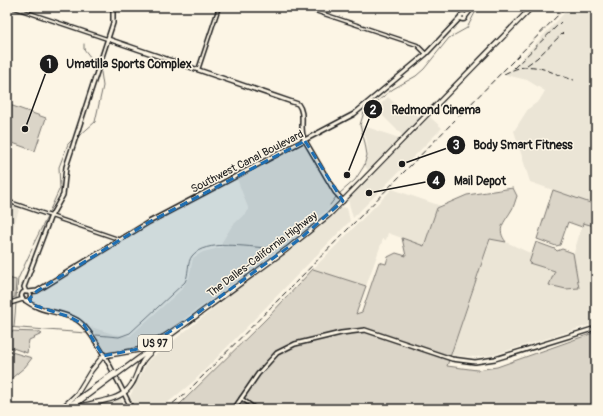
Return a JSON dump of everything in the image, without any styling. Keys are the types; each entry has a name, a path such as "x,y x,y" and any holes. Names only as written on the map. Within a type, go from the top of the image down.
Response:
{"highway":[{"name":"The Dalles-California Highway","path":"69,409 163,337 184,324 301,238 343,201 532,7"},
{"name":"The Dalles-California Highway","path":"64,409 184,324"},
{"path":"74,409 89,402 110,398 123,393 132,384 144,359 176,331"},
{"path":"61,409 78,394 91,371 103,356 138,350 163,337"}],"main road":[{"path":"33,305 24,284 51,215 63,195 66,167 108,39 115,15 114,7"},
{"name":"Southwest Canal Boulevard","path":"22,294 37,291 149,222 305,141 359,111 426,54 473,7"},
{"path":"108,39 296,103 301,109 302,132 305,141 335,192 343,201"},
{"path":"29,273 22,283 22,294 24,300 33,305 70,317 84,325 89,331 132,409"},
{"path":"7,304 30,298 37,291"},
{"path":"14,301 22,294"},
{"path":"234,409 269,361 277,353 295,344 341,333 365,330 455,360 475,362 497,358 594,328"}],"street":[{"path":"12,7 108,39"},
{"path":"198,70 219,7"},
{"path":"303,7 417,45 426,54"},
{"path":"7,200 121,240"},
{"path":"241,398 256,409"}],"highlighted area":[{"path":"305,141 343,201 301,238 184,323 143,348 103,356 84,325 70,317 33,305 29,299 37,291 149,222"}],"shaded area":[{"path":"570,7 596,7 596,205 530,182 514,131 528,109 539,101 545,91 527,80 506,75"},
{"path":"388,97 407,115 412,110 420,118 403,136 376,109"},
{"path":"7,104 46,118 35,151 7,141"},
{"path":"430,117 442,128 353,218 348,200"},
{"path":"361,125 399,138 368,170 365,166 368,153 367,141"},
{"path":"304,145 337,199 336,203 277,251 146,345 132,350 105,352 91,327 113,334 130,336 181,290 189,278 193,258 203,252 223,247 222,242 232,226 249,210 237,179"},
{"path":"513,188 517,196 513,208 501,230 506,242 490,239 447,366 477,370 497,367 596,332 596,409 185,409 179,405 269,316 313,269 366,286 356,314 362,312 379,262 386,264 388,257 396,253 406,256 402,238 424,246 437,208 467,195"},
{"path":"392,189 441,206 437,208 424,246 388,233 386,240 383,239 366,286 313,269"},
{"path":"553,190 596,205 594,226 583,223 582,227 568,222 560,245 556,246 537,239"},
{"path":"7,203 20,207 7,246"},
{"path":"342,207 347,208 350,221 194,381 160,409 136,409 130,396 148,361 249,280 300,243"},
{"path":"596,221 596,323 493,355 476,357 451,355 491,239 506,242 532,254 529,263 555,271 550,285 573,256 583,222 594,226"},
{"path":"536,242 557,251 562,249 573,253 579,288 566,289 549,285 555,271 529,263"},
{"path":"8,278 16,280 15,297 10,299 7,298"},
{"path":"7,331 39,332 42,334 29,340 27,353 7,346"},
{"path":"8,351 32,358 25,367 7,382"},
{"path":"121,399 128,409 86,409 101,402"}],"waterway":[{"path":"340,193 355,180 364,166 367,155 360,125 364,112 393,89 416,76 424,69 449,38 467,28 478,7"},
{"path":"84,44 84,49 97,66"},
{"path":"79,136 95,122 103,86 101,72"},
{"path":"49,212 60,188 59,167 68,144 72,140"},
{"path":"330,205 336,197"},
{"path":"33,245 47,217"},
{"path":"96,335 119,337 130,333 185,282 190,259 198,251 207,247 227,245 267,248"},
{"path":"16,298 18,279 32,249"},
{"path":"14,327 16,303"},
{"path":"7,327 86,333"}],"railway":[{"path":"166,409 187,392 566,7"},
{"path":"514,68 561,22"},
{"path":"527,65 537,58 563,33"},
{"path":"504,74 515,69 532,67 547,70 574,80"}],"place":[{"name":"Umatilla Sports Complex","path":"25,129"},
{"name":"Body Smart Fitness","path":"402,164"},
{"name":"Redmond Cinema","path":"347,175"},
{"name":"Mail Depot","path":"369,193"}]}
